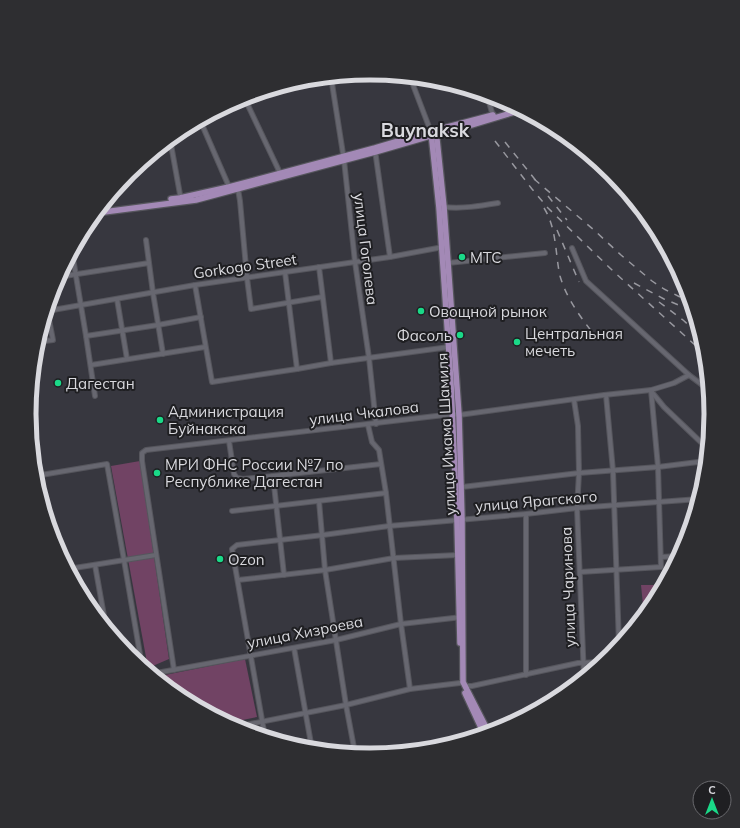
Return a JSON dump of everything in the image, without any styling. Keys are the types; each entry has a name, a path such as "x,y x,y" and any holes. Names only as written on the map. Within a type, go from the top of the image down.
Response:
{"main road":[{"path":"104,212 181,200 230,189 434,133 448,132 510,111"},
{"path":"493,117 513,112"},
{"name":"улица Имама Шамиля","path":"434,133 444,207 444,247 449,347 456,415 461,488 458,555 463,685 482,728"},
{"name":"улица Имама Шамиля","path":"434,133 444,247 448,263 460,520 461,617"},
{"path":"230,189 238,189 281,175"},
{"path":"107,208 181,200"},
{"name":"улица Имама Шамиля","path":"463,685 486,727"}],"street":[{"name":"улица Гоголева","path":"332,82 369,358 376,424"},
{"path":"413,83 434,133"},
{"path":"489,102 493,117"},
{"path":"247,103 281,175"},
{"path":"202,125 230,189"},
{"path":"171,146 181,200"},
{"path":"375,150 390,257"},
{"path":"238,189 251,309 322,297"},
{"path":"444,207 472,207 498,203"},
{"path":"146,240 163,354"},
{"name":"Gorkogo Street","path":"53,309 195,285 390,257 444,247"},
{"path":"572,248 586,282 689,375 702,385"},
{"path":"448,263 545,253"},
{"path":"73,260 96,396"},
{"path":"66,276 149,263"},
{"path":"318,267 331,363"},
{"path":"285,272 297,369"},
{"path":"195,285 212,382 331,363 449,347"},
{"path":"117,299 127,359"},
{"path":"86,336 201,317"},
{"path":"44,341 53,340 49,321"},
{"path":"91,365 205,347"},
{"name":"улица Чкалова","path":"156,555 142,461 142,453 146,450 456,415 650,390 674,383 689,375"},
{"path":"650,390 664,407 702,444"},
{"path":"580,572 661,567 658,467 650,390"},
{"path":"606,395 613,471 619,636"},
{"name":"улица Чаринова","path":"574,400 578,426 579,473 577,508 584,670"},
{"path":"368,424 372,442 379,450 386,493 410,689"},
{"path":"229,441 234,474 237,478 243,479 381,464"},
{"path":"461,488 579,473 658,467 700,462"},
{"path":"41,475 107,464 140,656"},
{"path":"273,476 284,575"},
{"path":"232,511 386,493"},
{"name":"улица Ярагского","path":"238,580 232,549 237,545 389,526 577,508 693,500"},
{"path":"319,501 325,570 353,747"},
{"path":"526,514 526,675"},
{"path":"74,568 156,555 174,670"},
{"path":"264,730 238,580 325,570 394,558 458,555"},
{"path":"661,557 673,556"},
{"path":"95,565 104,616"},
{"name":"улица Хизроева","path":"159,673 336,640 401,624 461,617"},
{"path":"294,648 311,743"},
{"path":"247,725 346,705 410,689 463,685 472,686 578,663 593,662"}],"shaded area":[{"path":"140,461 169,659 152,666 147,662 111,466"},
{"path":"659,580 643,606 641,585 654,585"},
{"path":"245,659 257,717 238,721 222,714 184,692 163,675"}],"railway":[{"path":"495,141 548,208 613,271 698,347"},
{"path":"505,142 537,182"},
{"path":"534,179 652,281 680,297"},
{"path":"548,196 567,220"},
{"path":"544,208 551,224 555,241 558,267 563,284 573,306 592,332"},
{"path":"557,230 579,282"},
{"path":"634,283 664,299 686,308"},
{"path":"659,302 693,329"}],"place":[{"name":"МТС","path":"462,257"},
{"name":"Овощной рынок","path":"421,311"},
{"name":"Фасоль","path":"460,335"},
{"name":"Центральная мечеть","path":"517,342"},
{"name":"Дагестан","path":"58,383"},
{"name":"Администрация Буйнакска","path":"160,420"},
{"name":"МРИ ФНС России №7 по Республике Дагестан","path":"157,473"},
{"name":"Ozon","path":"220,559"}],"district":[{"name":"Buynaksk","path":"425,130"}]}
